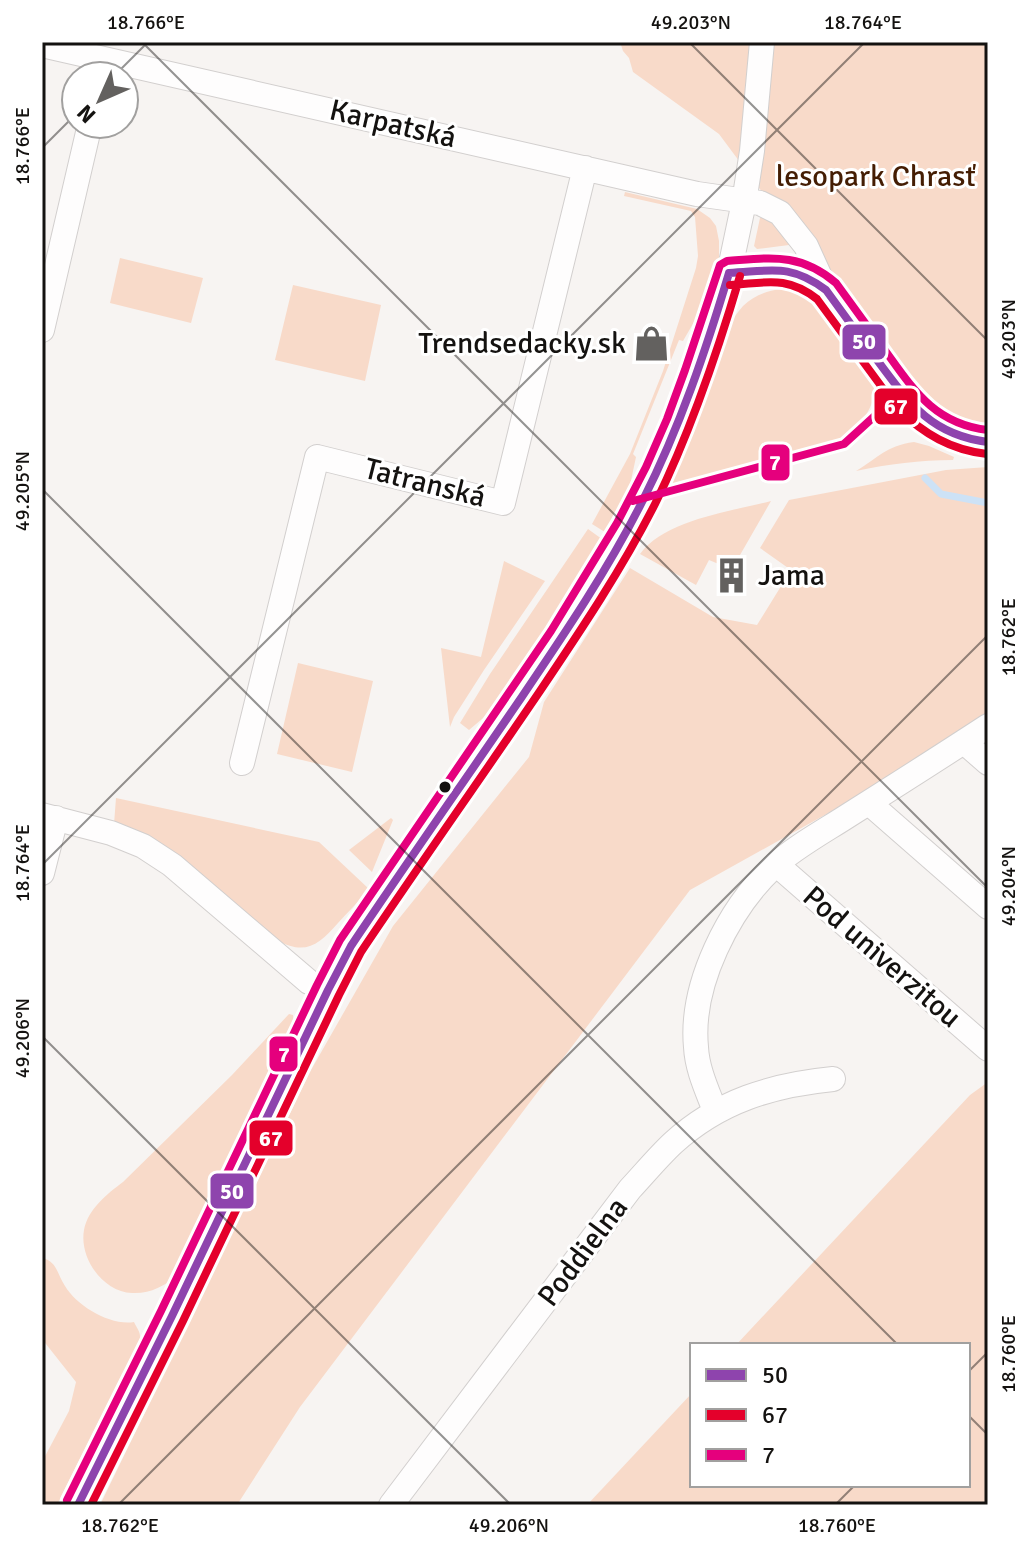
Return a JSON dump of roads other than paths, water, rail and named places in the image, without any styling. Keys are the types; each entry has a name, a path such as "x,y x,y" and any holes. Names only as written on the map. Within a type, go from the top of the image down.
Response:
{"street":[{"path":"78,1505 351,946 576,616 657,472 708,343 729,273 752,151 762,42"},
{"name":"Karpatská","path":"42,45 82,60"},
{"name":"Karpatská","path":"140,76 697,194 760,203 780,213 806,246 826,290"},
{"path":"42,330 86,140"},
{"name":"Tatranská","path":"242,763 317,457 503,503 585,168"},
{"path":"729,273 780,269 815,280 826,290 908,402 939,428 973,441 988,442"},
{"name":"Pod univerzitou","path":"715,1111 703,1081 696,1049 695,1020 701,988 714,955 731,921 756,884 776,864 988,726"},
{"path":"964,742 988,763"},
{"path":"869,803 988,907"},
{"path":"42,873 49,816 111,833 143,846 172,865 309,982 328,990"},
{"name":"Pod univerzitou","path":"776,864 988,1049"},
{"name":"Poddielna","path":"391,1505 630,1189 673,1143 715,1111 748,1096 799,1083 833,1079"}],"waterway":[{"path":"925,478 941,494 988,503"}],"place":[{"name":"Trendsedacky.sk","path":"652,343"},
{"name":"Jama","path":"732,575"}],"park label":[{"name":"lesopark Chrasť","path":"876,176"}]}
